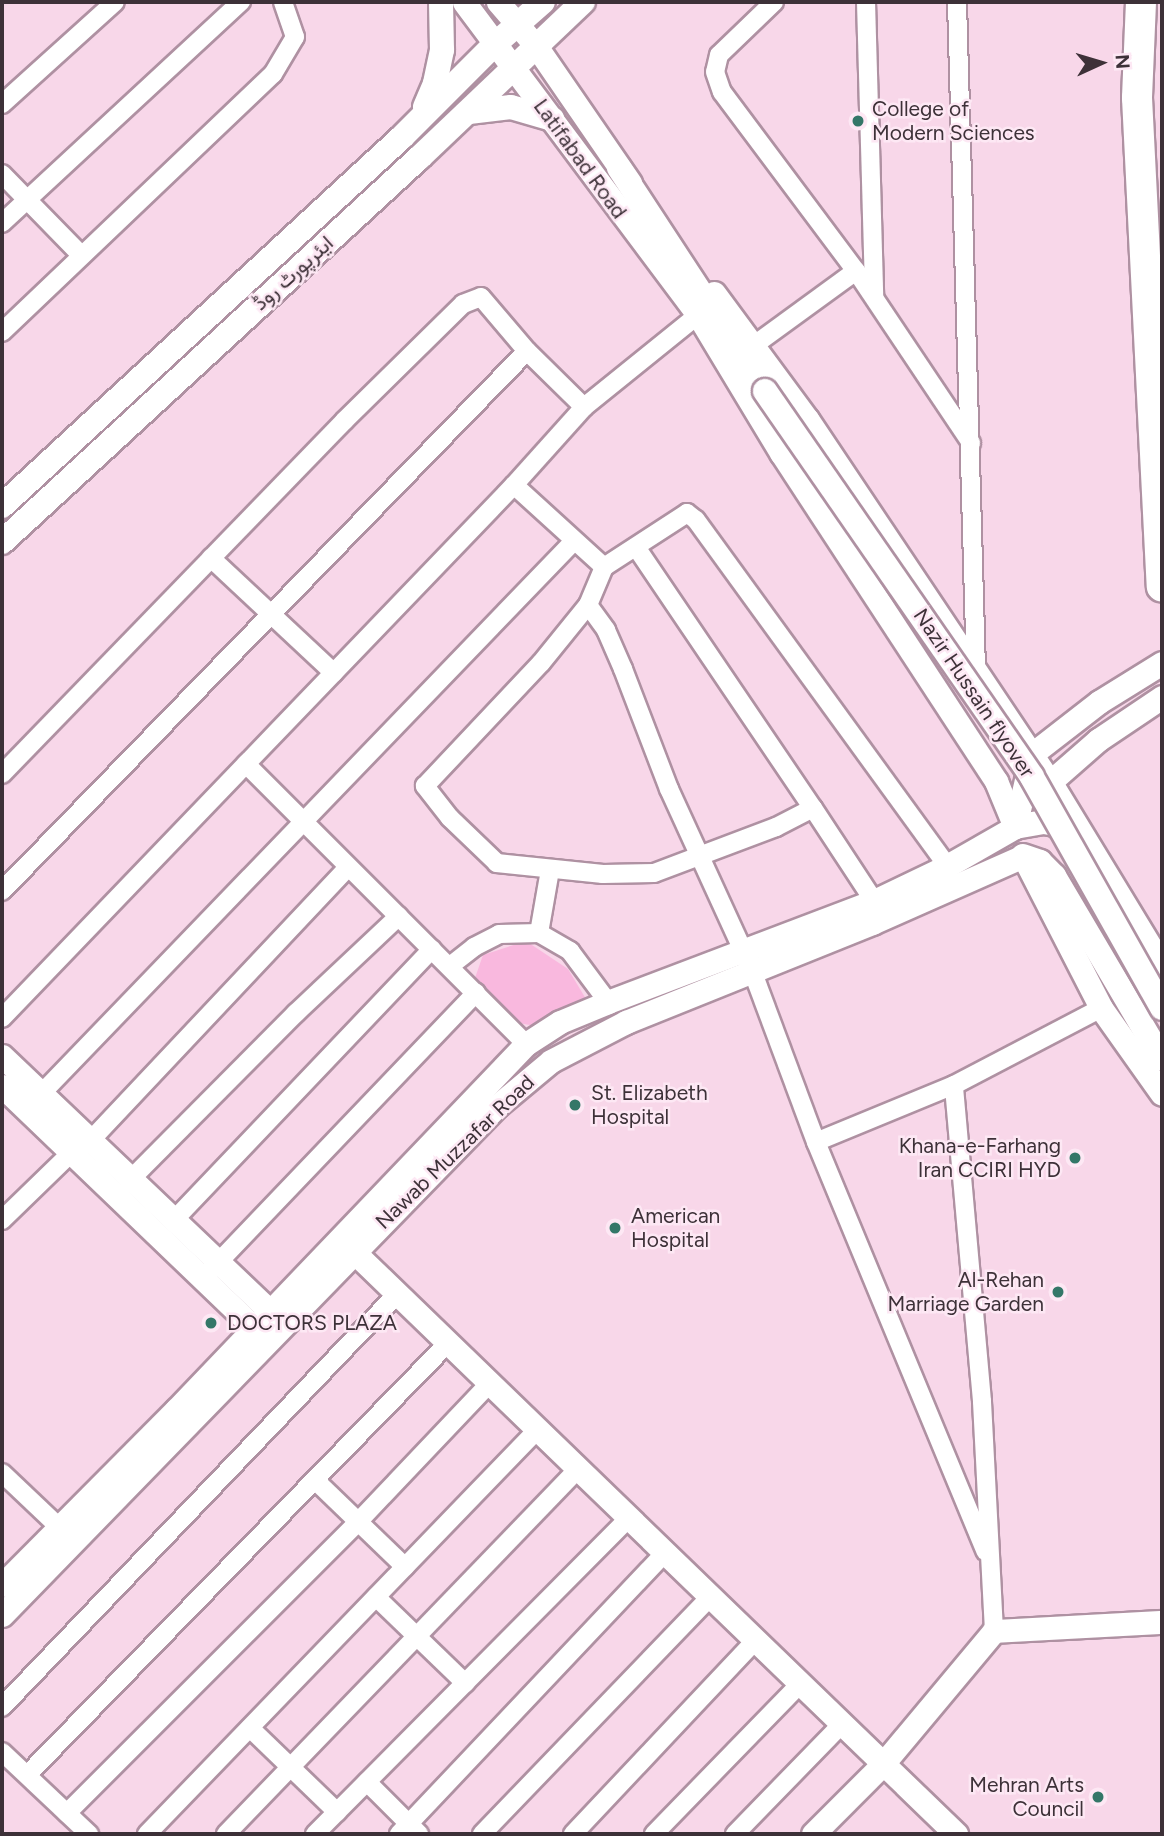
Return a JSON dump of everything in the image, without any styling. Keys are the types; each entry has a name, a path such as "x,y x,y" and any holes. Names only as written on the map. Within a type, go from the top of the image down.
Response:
{"highway":[{"path":"1142,2 1153,75 1162,78"},
{"path":"1142,2 1137,98 1162,586"},
{"path":"1146,267 1160,245 1156,120 1157,110 1162,108"}],"main road":[{"path":"422,114 435,82 442,50 441,2"},
{"name":"ایئرپورٹ روڈ","path":"2,506 402,137 422,114 494,45 543,2"},
{"name":"ایئرپورٹ روڈ","path":"2,542 469,112 583,2"},
{"path":"469,112 511,107 552,119"},
{"path":"619,169 765,391"},
{"path":"698,315 765,391"},
{"name":"Nazir Hussain flyover","path":"765,391 1032,777 1162,1008"},
{"path":"1050,782 1162,965"},
{"path":"1015,827 1044,822 1055,824 1100,861"},
{"path":"1023,856 1040,862 1054,876 1162,1059"}],"street":[{"path":"2,104 115,2"},
{"path":"2,223 242,2"},
{"path":"2,332 274,74 295,37 283,2"},
{"name":"Latifabad Road","path":"464,2 698,315 782,454 996,781 1015,827"},
{"name":"Latifabad Road","path":"498,2 536,46 619,169 807,419 1050,782"},
{"path":"774,2 719,55 715,72 722,92 856,271 972,444"},
{"path":"866,2 874,297"},
{"path":"957,2 972,444 976,670"},
{"path":"2,174 81,255"},
{"path":"753,346 856,271"},
{"path":"2,774 463,304 481,297 527,351 584,407"},
{"path":"2,1018 514,485 584,407 698,315"},
{"path":"2,891 527,351"},
{"path":"514,485 604,567"},
{"path":"813,808 776,827 654,873 550,870 497,863 450,818 425,786 541,663 588,605 604,567 687,513 692,515 947,866"},
{"path":"41,1094 180,953 302,821 574,541"},
{"path":"636,547 874,901"},
{"path":"211,558 334,673"},
{"path":"588,605 606,630 623,668 638,714 752,970 816,1142 990,1564"},
{"path":"1015,827 1032,754 1099,702 1162,663"},
{"path":"1044,822 1050,782 1097,740 1162,697"},
{"path":"246,764 526,1044"},
{"name":"Nawab Muzzafar Road","path":"2,1615 526,1044 560,1022 608,1002 874,901 947,866 1015,827"},
{"path":"1023,856 1101,1008 1162,1094"},
{"name":"Nawab Muzzafar Road","path":"2,1585 268,1326 353,1251 498,1106 551,1061 626,1022 872,923 1023,856"},
{"path":"2,1220 81,1146 348,867"},
{"path":"539,933 550,870"},
{"path":"131,1179 296,1013 399,916"},
{"path":"450,966 474,947 499,934 539,933 570,951 608,1002"},
{"path":"174,1220 432,949"},
{"path":"203,1279 476,993"},
{"path":"816,1142 954,1085 1101,1008"},
{"path":"2,1056 41,1094 81,1146 203,1279 268,1326"},
{"path":"820,1831 882,1765 994,1631 982,1401 954,1085"},
{"path":"2,1086 81,1146 131,1179 219,1262 268,1326"},
{"path":"353,1251 956,1834"},
{"path":"2,1707 397,1294"},
{"path":"26,1775 448,1343"},
{"path":"67,1813 358,1522 490,1383"},
{"path":"147,1834 537,1430"},
{"path":"226,1834 578,1469"},
{"path":"2,1473 59,1527"},
{"path":"314,1480 405,1567"},
{"path":"315,1834 629,1518"},
{"path":"367,1782 409,1831 665,1553"},
{"path":"376,1597 465,1683"},
{"path":"482,1834 710,1597"},
{"path":"994,1631 1162,1622"},
{"path":"573,1834 755,1641"},
{"path":"654,1834 800,1684"},
{"path":"735,1834 841,1725"},
{"path":"250,1728 337,1812"},
{"path":"2,1752 89,1834"}],"shaded area":[{"path":"526,941 568,969 586,999 536,1026 518,1023 475,978 483,955"}],"place":[{"name":"College of Modern Sciences","path":"858,121"},
{"name":"St. Elizabeth Hospital","path":"575,1105"},
{"name":"Khana-e-Farhang Iran CCIRI HYD","path":"1075,1158"},
{"name":"American Hospital","path":"615,1228"},
{"name":"Al-Rehan Marriage Garden","path":"1058,1292"},
{"name":"DOCTORS PLAZA","path":"211,1323"},
{"name":"Mehran Arts Council","path":"1098,1797"}]}
